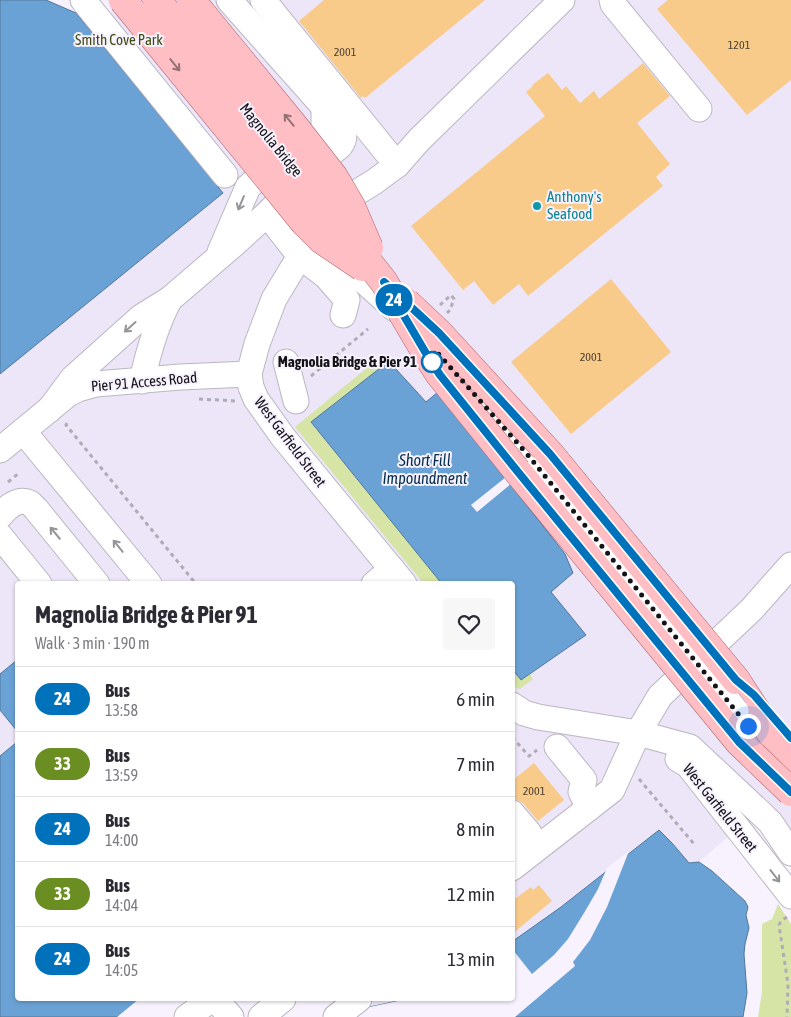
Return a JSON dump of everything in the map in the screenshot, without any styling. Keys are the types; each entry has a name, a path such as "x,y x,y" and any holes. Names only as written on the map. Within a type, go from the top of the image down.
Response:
{"main road":[{"path":"123,0 304,222 322,240 384,282"},
{"name":"Magnolia Bridge","path":"157,0 384,282 440,375 739,742 791,792"},
{"path":"191,0 334,177 351,206 384,282"},
{"name":"Magnolia Bridge","path":"384,282 439,333 550,454 736,680 754,695 791,762"},
{"path":"748,726 791,762"}],"street":[{"path":"83,0 225,175"},
{"path":"58,416 74,378 141,317 170,299 218,258 267,214 304,175 344,142 345,136 340,125 229,0"},
{"path":"264,0 397,165"},
{"path":"249,374 257,344 274,299 300,256 336,205 374,182 397,165 419,140 562,0"},
{"path":"612,0 613,4 699,109"},
{"path":"218,258 248,187 258,178 295,158 318,141 324,130 324,107"},
{"path":"267,214 300,256 326,276 347,300 343,315"},
{"path":"300,256 317,252 335,262 366,283 416,328 499,422 748,726"},
{"path":"142,381 162,314 170,299"},
{"path":"286,362 300,391"},
{"name":"Pier 91 Access Road","path":"0,450 23,431 58,416 68,394 86,387 96,384 249,374"},
{"name":"West Garfield Street","path":"249,374 251,387 256,399 390,579"},
{"path":"23,431 146,581"},
{"path":"0,516 12,504 29,503 95,581"},
{"path":"0,536 37,581"},
{"path":"515,863 527,842 589,808 612,790 638,733 660,696 752,609 791,565"},
{"name":"West Garfield Street","path":"516,713 638,733 690,748 770,822 791,853"},
{"name":"West Garfield Street","path":"638,733 688,765 789,906"},
{"path":"557,747 584,780 581,792 589,808"},
{"path":"515,819 527,842"},
{"path":"187,1017 211,1001"},
{"path":"216,1001 231,1017"},
{"path":"261,1017 281,1001"},
{"path":"336,1017 356,1001"}],"path":[{"path":"300,391 368,329"},
{"path":"198,399 237,401"},
{"path":"58,416 194,581"},
{"path":"634,774 694,844"},
{"path":"787,1017 788,984 779,925 789,906"}],"shaded area":[{"path":"107,0 791,0 791,830 765,798 742,796 754,816 699,862 689,863 658,830 515,1017 181,1001 515,1001 515,581 15,581 15,662 0,674 0,374 223,193 137,88"},
{"path":"0,710 15,728 15,744 0,756"}],"green space":[{"path":"379,358 393,360 404,367 384,366 311,423 440,581 422,581 295,427"},
{"path":"515,673 521,680 530,674 533,679 520,689 515,687"},
{"path":"778,904 791,924 791,1017 758,1017 762,992 762,924 772,919"}],"water":[{"path":"0,0 46,0 76,13 223,193 0,374"},
{"name":"Short Fill Impoundment","path":"384,365 395,368 426,402 438,392 565,554 573,573 551,592 586,635 521,680 515,672 515,581 440,581 311,422"},
{"path":"15,662 15,729 0,710 0,674"},
{"path":"15,744 15,1001 333,1001 340,1005 365,1008 398,1001 515,1001 515,940 561,907 659,830 689,863 699,862 712,871 745,901 748,907 746,915 749,928 744,954 747,993 743,1017 0,1017 0,756"}],"pier":[{"path":"506,477 512,483 477,512 471,505"},
{"path":"629,851 607,907 590,940 573,962 575,966 515,1017 117,1017 137,1001 333,1001 340,1005 365,1008 398,1001 515,1001 515,953 532,974 554,955 568,939 598,889 607,868"}],"building":[{"path":"324,0 485,0 365,98 363,96 361,98 299,21"},
{"path":"668,0 791,0 791,80 747,115 657,9"},
{"name":"Anthony's Seafood","path":"643,63 670,96 637,123 670,164 656,177 663,186 528,296 519,284 493,305 474,281 463,290 411,226 545,116 526,92 548,73 562,90 566,86 580,103 594,91 599,99"},
{"path":"611,279 671,352 571,434 511,362"},
{"path":"534,763 564,800 538,821 523,803 515,800 515,779"},
{"path":"539,885 552,901 515,932 515,899 531,887 533,890"}],"bus line":[{"name":"24","path":"791,738 754,695 736,680 550,454 439,333 384,282 440,375 739,742 791,792"}],"place":[{"name":"Anthony's Seafood","path":"537,206"},
{"name":"Magnolia Bridge & Pier 91","path":"432,362"}],"route":[{"path":"432,362 435,350 527,454 748,726"}],"park label":[{"name":"Smith Cove Park","path":"119,40"}]}
